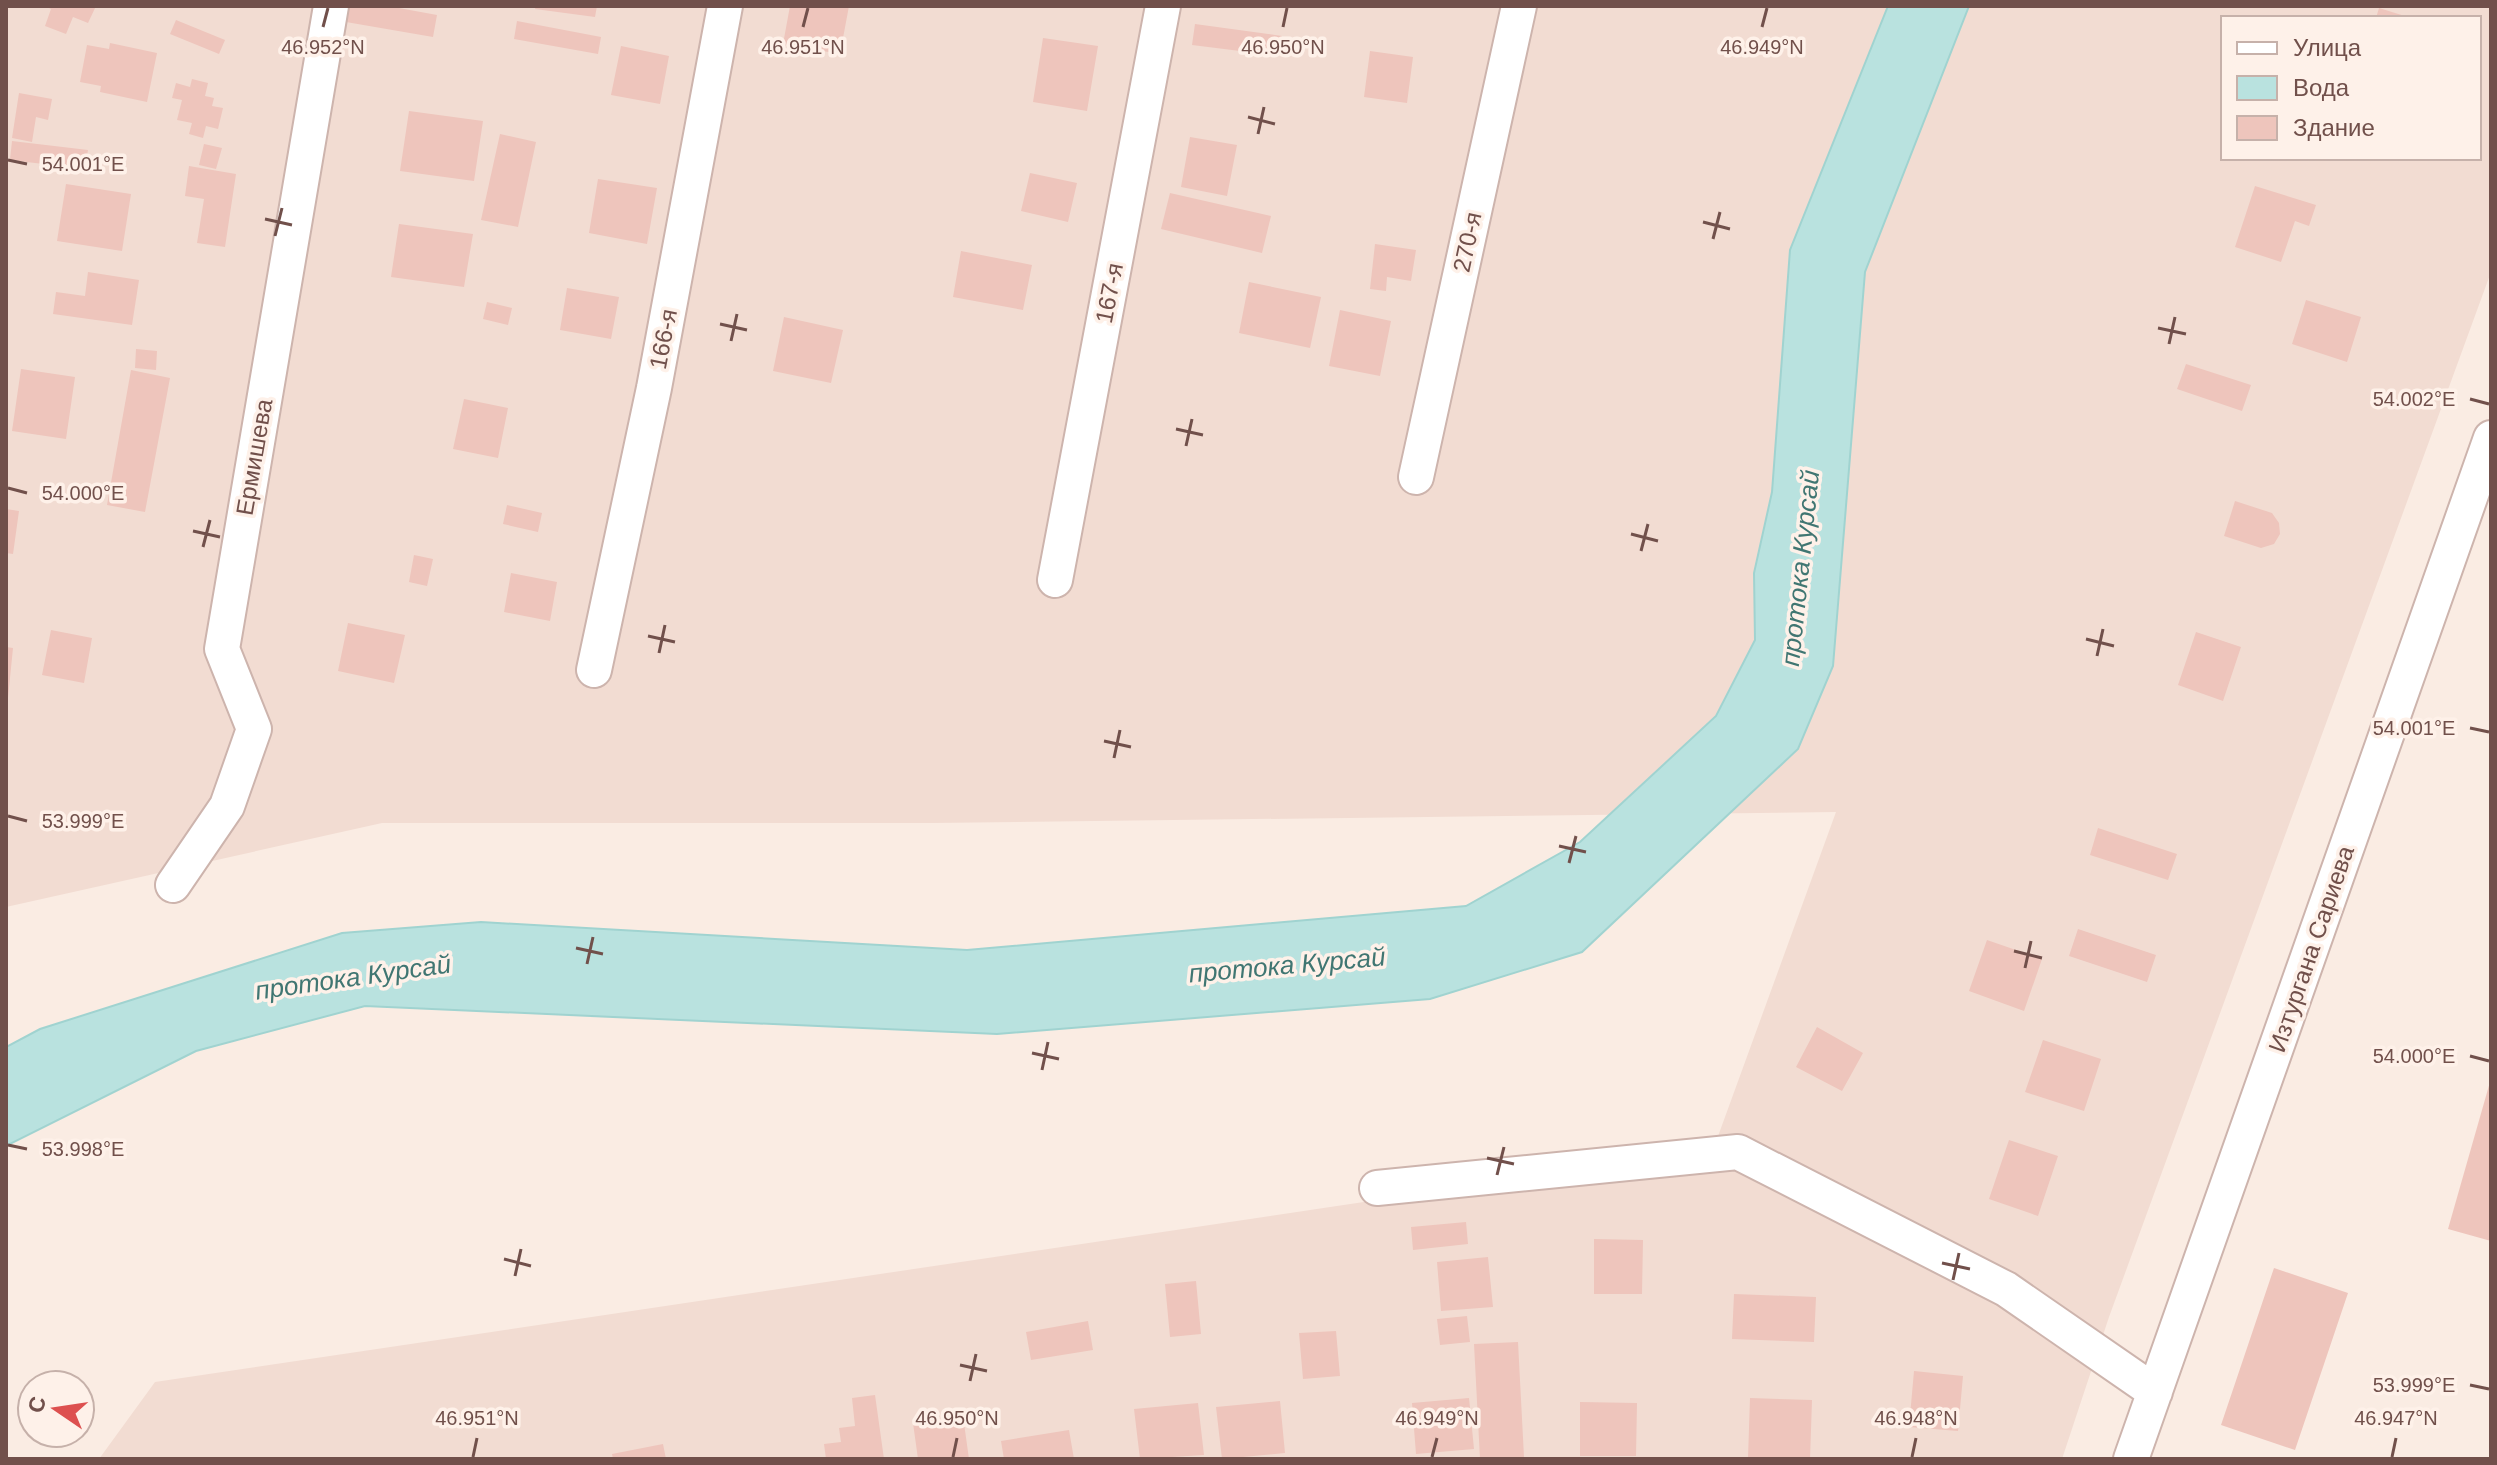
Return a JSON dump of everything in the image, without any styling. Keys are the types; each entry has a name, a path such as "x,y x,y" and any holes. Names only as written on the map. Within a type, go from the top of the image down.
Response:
{"street":[{"name":"Ермишева","path":"173,885 227,806 254,729 222,649 331,6"},
{"name":"166-я","path":"594,670 654,388 725,6"},
{"name":"167-я","path":"1055,580 1163,6"},
{"name":"270-я","path":"1416,477 1519,6"},
{"name":"Изтургана Сариева","path":"2131,1459 2491,438"},
{"path":"1377,1188 1738,1152 2006,1289 2155,1392"}],"shaded area":[{"path":"6,6 2491,6 2491,272 2109,1317 2062,1459 99,1459 155,1382 1713,1150 1836,812 933,823 382,823 6,907"}],"water":[{"name":"протока Курсай","path":"1888,6 1969,6 1865,272 1833,666 1798,749 1582,952 1430,999 997,1034 365,1006 196,1051 6,1146 6,1047 40,1029 342,933 481,922 967,950 1466,906 1580,842 1716,716 1755,640 1754,573 1772,492 1790,250"}],"building":[{"path":"45,6 96,6 88,23 73,17 66,34 45,26 51,9"},
{"path":"349,6 388,6 437,15 433,37 346,22"},
{"path":"536,6 597,6 595,17 535,9"},
{"path":"790,6 849,6 840,54 783,44"},
{"path":"2379,8 2405,16 2377,16"},
{"path":"176,20 225,40 219,54 170,34"},
{"path":"517,21 601,37 598,54 514,39"},
{"path":"1195,24 1282,36 1279,56 1192,45"},
{"path":"1043,38 1098,46 1087,111 1033,102"},
{"path":"110,43 157,53 147,102 100,92 101,86 80,82 87,45 109,49"},
{"path":"621,46 669,56 660,104 611,95"},
{"path":"1370,51 1413,57 1407,103 1364,97"},
{"path":"192,79 208,83 205,96 214,98 212,106 223,108 218,129 206,126 203,138 189,134 192,123 177,120 182,100 172,98 176,83 190,87"},
{"path":"19,93 52,99 48,120 36,117 32,142 12,138"},
{"path":"409,111 483,121 474,181 400,171"},
{"path":"500,134 536,142 518,227 481,220"},
{"path":"1190,137 1237,145 1227,196 1181,187"},
{"path":"12,141 88,150 85,169 10,160"},
{"path":"204,144 222,148 216,169 199,165"},
{"path":"189,166 236,174 225,247 197,243 204,199 185,196"},
{"path":"1030,173 1077,183 1068,222 1021,211"},
{"path":"598,179 657,188 647,244 589,233"},
{"path":"66,184 131,194 122,251 57,241"},
{"path":"2255,186 2316,205 2309,226 2295,221 2281,262 2235,247"},
{"path":"1170,193 1271,216 1262,253 1161,229"},
{"path":"399,224 473,234 464,287 391,277"},
{"path":"1375,244 1416,250 1411,281 1387,277 1386,291 1370,289"},
{"path":"961,251 1032,265 1023,310 953,297"},
{"path":"88,272 139,280 132,325 53,314 56,292 85,296"},
{"path":"1249,282 1321,297 1310,348 1239,333"},
{"path":"567,288 619,297 611,339 560,330"},
{"path":"2306,300 2361,317 2347,362 2292,344"},
{"path":"487,302 512,308 508,325 483,319"},
{"path":"1340,310 1391,321 1380,376 1329,366"},
{"path":"784,317 843,330 831,383 773,371"},
{"path":"136,349 157,351 156,370 135,368"},
{"path":"2186,364 2251,385 2242,411 2177,389"},
{"path":"21,369 75,377 66,439 12,431"},
{"path":"131,370 170,378 145,512 107,505"},
{"path":"464,399 508,408 498,458 453,449"},
{"path":"2235,501 2272,513 2279,523 2280,534 2274,544 2261,548 2224,536"},
{"path":"507,505 542,513 538,532 503,524"},
{"path":"6,509 19,511 13,554 6,553"},
{"path":"414,555 433,559 427,586 409,582"},
{"path":"511,573 557,582 550,621 504,612"},
{"path":"348,623 405,635 394,683 338,671"},
{"path":"51,630 92,638 84,683 42,675"},
{"path":"2196,632 2241,647 2223,701 2178,685"},
{"path":"6,647 13,648 8,698 6,697"},
{"path":"2098,828 2177,854 2168,880 2090,855"},
{"path":"2078,929 2156,955 2147,982 2069,956"},
{"path":"1987,940 2042,959 2024,1011 1969,991"},
{"path":"1817,1027 1863,1053 1842,1091 1796,1067"},
{"path":"2043,1040 2101,1059 2084,1111 2025,1092"},
{"path":"2491,1082 2491,1241 2448,1229"},
{"path":"2009,1140 2058,1156 2038,1216 1989,1199"},
{"path":"1466,1222 1468,1244 1413,1250 1411,1227"},
{"path":"1594,1239 1643,1240 1642,1294 1594,1294"},
{"path":"1488,1257 1493,1307 1441,1311 1437,1262"},
{"path":"2274,1268 2348,1293 2295,1450 2221,1425"},
{"path":"1196,1281 1201,1334 1170,1337 1165,1284"},
{"path":"1734,1294 1816,1297 1814,1342 1732,1339"},
{"path":"1467,1316 1470,1342 1440,1345 1437,1319"},
{"path":"1088,1321 1093,1350 1031,1360 1026,1332"},
{"path":"1336,1331 1340,1376 1303,1379 1299,1333"},
{"path":"1518,1342 1524,1457 1480,1459 1474,1344"},
{"path":"1914,1371 1963,1376 1958,1431 1909,1427"},
{"path":"875,1395 884,1459 826,1459 824,1444 841,1442 839,1428 855,1426 852,1398"},
{"path":"1469,1398 1474,1449 1416,1454 1412,1403"},
{"path":"1750,1398 1812,1400 1810,1459 1748,1458"},
{"path":"1280,1401 1285,1453 1222,1459 1216,1407"},
{"path":"1580,1402 1637,1403 1636,1456 1580,1456"},
{"path":"1198,1403 1204,1455 1140,1459 1134,1409"},
{"path":"963,1416 969,1459 918,1459 913,1423"},
{"path":"1069,1430 1074,1459 1004,1459 1001,1441"},
{"path":"663,1444 666,1459 613,1459 612,1454"}]}
